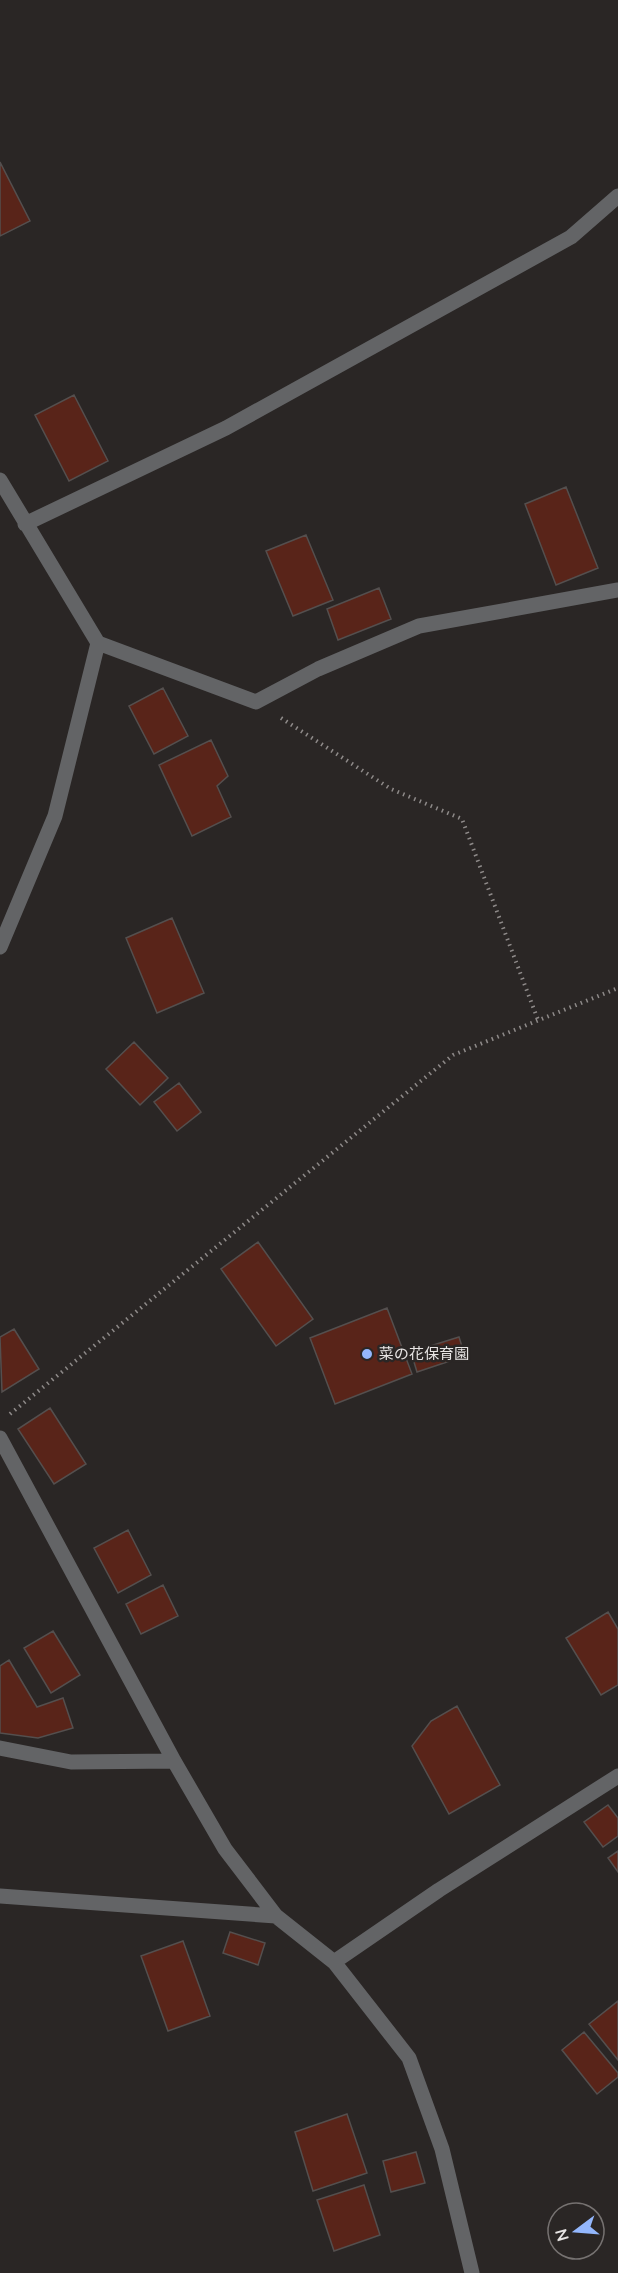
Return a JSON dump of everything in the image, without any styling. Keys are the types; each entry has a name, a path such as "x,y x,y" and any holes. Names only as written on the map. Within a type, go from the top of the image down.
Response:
{"street":[{"path":"25,524 247,416 571,237 618,196"},
{"path":"0,480 98,643 256,702 318,669 419,626 618,590"},
{"path":"0,947 55,816 98,643"},
{"path":"0,1438 174,1761 225,1849 276,1916 334,1962 408,2058 442,2149 472,2273"},
{"path":"0,1748 71,1762 174,1761"},
{"path":"334,1962 439,1890 618,1776"},
{"path":"0,1896 276,1916"}],"path":[{"path":"256,702 391,789 462,819 538,1020"},
{"path":"9,1415 453,1055 618,988"}],"building":[{"path":"0,162 30,221 0,236"},
{"path":"74,395 108,461 69,481 35,415"},
{"path":"566,487 598,568 556,585 525,504"},
{"path":"306,535 333,600 293,616 266,551"},
{"path":"379,588 391,619 338,640 327,609"},
{"path":"163,688 188,736 154,754 129,706"},
{"path":"211,740 228,776 217,786 231,817 192,836 159,765"},
{"path":"172,918 204,993 157,1013 126,938"},
{"path":"134,1042 168,1078 140,1105 106,1069"},
{"path":"179,1083 201,1112 177,1131 154,1102"},
{"path":"258,1242 313,1319 276,1346 221,1269"},
{"path":"387,1308 412,1374 335,1404 310,1338"},
{"path":"14,1329 39,1369 2,1392 0,1337"},
{"path":"459,1337 465,1356 417,1372 411,1352"},
{"path":"50,1408 86,1464 54,1484 18,1429"},
{"path":"128,1530 151,1575 118,1593 94,1548"},
{"path":"163,1585 178,1616 141,1634 126,1604"},
{"path":"608,1612 618,1629 618,1685 601,1695 566,1638"},
{"path":"53,1631 80,1675 51,1693 24,1648"},
{"path":"9,1660 37,1707 63,1698 73,1728 38,1738 0,1733 0,1666"},
{"path":"457,1706 500,1785 449,1814 412,1746 431,1721"},
{"path":"608,1805 618,1818 618,1836 603,1847 584,1822"},
{"path":"618,1851 618,1872 608,1858"},
{"path":"230,1932 265,1943 258,1965 223,1953"},
{"path":"183,1941 210,2016 168,2031 141,1956"},
{"path":"618,2001 618,2060 589,2024"},
{"path":"584,2032 618,2073 618,2077 597,2094 562,2050"},
{"path":"347,2114 367,2173 313,2191 295,2132"},
{"path":"416,2152 425,2183 391,2192 383,2161"},
{"path":"364,2185 380,2235 334,2251 317,2200"}],"place":[{"name":"菜の花保育園","path":"367,1354"}]}
